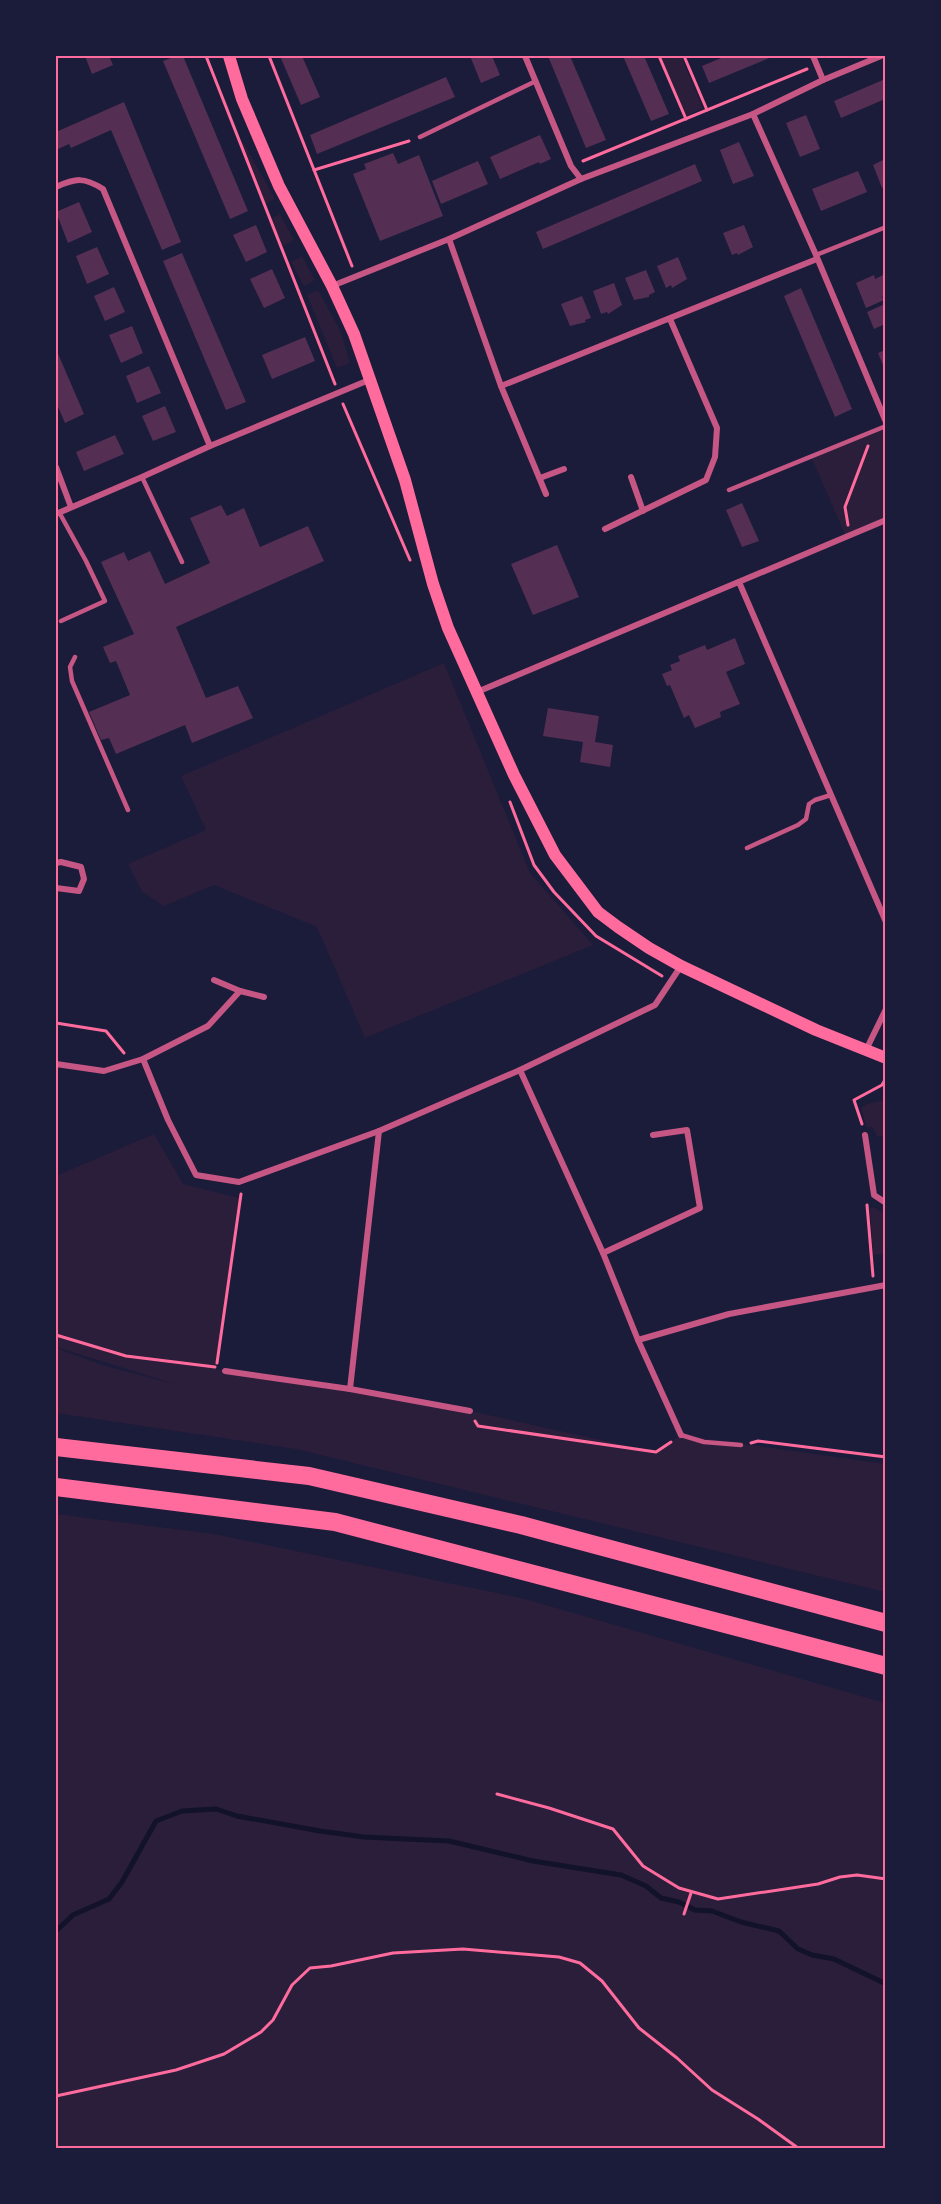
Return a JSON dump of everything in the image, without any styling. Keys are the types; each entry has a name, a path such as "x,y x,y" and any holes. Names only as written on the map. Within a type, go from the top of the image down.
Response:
{"highway":[{"path":"56,1447 309,1476 521,1525 885,1623"},
{"path":"56,1487 335,1522 885,1666"}],"main road":[{"path":"228,56 279,186 332,286 354,334 405,480 433,584 448,628 533,816 555,855 598,912 681,966 816,1030 885,1058"}],"street":[{"path":"525,56 571,166 581,179"},
{"path":"813,56 823,80"},
{"path":"332,286 449,239 581,179 753,114 823,80 881,56"},
{"path":"753,114 817,257 885,424"},
{"path":"56,187 74,179 91,182 104,189 210,446"},
{"path":"449,239 501,387 546,494"},
{"path":"501,387 817,257"},
{"path":"605,529 706,480 715,457 717,428 670,319"},
{"path":"57,513 210,446 370,380"},
{"path":"56,467 71,507"},
{"path":"540,478 564,468"},
{"path":"631,477 643,511"},
{"path":"476,692 885,519"},
{"path":"739,582 885,922"},
{"path":"56,863 62,862 81,867 84,879 79,891 56,888"},
{"path":"143,1059 168,1120 196,1175 239,1182 379,1131 520,1070 655,1005 681,966"},
{"path":"214,980 240,991 264,997"},
{"path":"56,1064 104,1071 143,1059 208,1026 240,991"},
{"path":"866,1050 885,1009"},
{"path":"520,1070 603,1252 638,1340 681,1435"},
{"path":"603,1252 700,1208 687,1130 653,1134"},
{"path":"350,1389 379,1131"},
{"path":"865,1135 874,1195 885,1203"},
{"path":"638,1340 729,1314 885,1285"},
{"path":"225,1371 350,1389 470,1411"}],"lane":[{"path":"420,138 536,81"},
{"path":"817,257 885,227"},
{"path":"878,405 885,402"},
{"path":"729,490 885,424"},
{"path":"142,477 182,562"},
{"path":"57,513 86,561 105,601 61,621"},
{"path":"75,657 70,667 72,681 128,810"},
{"path":"747,848 798,825 806,819 809,804 831,795"},
{"path":"681,1435 704,1442 741,1445"}],"path":[{"path":"207,56 338,393"},
{"path":"269,56 356,276"},
{"path":"659,56 686,119"},
{"path":"684,56 707,110"},
{"path":"571,166 817,64"},
{"path":"314,170 420,138"},
{"path":"850,535 845,507 874,430"},
{"path":"56,1023 106,1031 133,1062"},
{"path":"865,1135 854,1100 882,1085 885,1078"},
{"path":"216,1368 241,1195 239,1182"},
{"path":"874,1195 867,1206 874,1287"},
{"path":"56,1335 126,1356 225,1371"},
{"path":"470,1411 478,1426 656,1452 681,1435"},
{"path":"741,1445 758,1441 885,1457"},
{"path":"497,1794 613,1829 643,1866 679,1888 718,1899 818,1884 840,1877 857,1875 885,1879"},
{"path":"684,1914 691,1893"},
{"path":"56,2096 176,2070 224,2054 261,2032 273,2020 292,1985 310,1968 393,1953 463,1949 559,1958 580,1963 602,1981 639,2028 712,2090 798,2148"}],"shaded area":[{"path":"660,56 681,56 703,108 686,116"},
{"path":"243,142 275,199 264,205 240,144"},
{"path":"280,214 294,240 284,246 270,220"},
{"path":"302,256 315,280 304,286 291,262"},
{"path":"318,290 341,332 350,363 337,368 307,295"},
{"path":"885,426 885,520 846,537 811,456"},
{"path":"444,663 530,873 593,945 365,1038 317,927 214,885 164,906 142,892 128,864 206,830 181,776"},
{"path":"886,1100 885,1140 884,1137 877,1136 873,1127 867,1127 861,1108 867,1104"},
{"path":"154,1134 183,1184 239,1198 215,1369 470,1411 656,1452 681,1435 885,1464 885,1592 296,1449 56,1413 56,1348 102,1365 178,1385 56,1347 56,1176"},
{"path":"870,1208 875,1208 885,1214 885,1254 873,1255"},
{"path":"56,1514 214,1534 525,1599 885,1703 885,2148 56,2148"}],"building":[{"path":"85,56 109,56 113,65 92,74"},
{"path":"183,56 248,211 230,219 163,61"},
{"path":"280,56 302,56 320,97 301,105"},
{"path":"470,56 492,56 500,75 481,83"},
{"path":"548,56 570,56 606,140 586,148"},
{"path":"623,56 644,56 669,114 651,121"},
{"path":"726,56 774,56 709,83 702,66"},
{"path":"446,77 455,97 317,154 310,135"},
{"path":"885,79 885,99 841,118 834,101"},
{"path":"124,102 181,242 162,250 111,130 71,148 69,144 56,150 56,132"},
{"path":"806,115 820,149 800,157 786,123"},
{"path":"540,135 551,159 500,179 490,157"},
{"path":"739,142 754,176 733,184 720,150"},
{"path":"393,153 398,164 419,155 443,216 380,241 353,174 366,169 364,164"},
{"path":"885,159 885,186 882,188 873,165"},
{"path":"478,161 488,184 441,204 432,181"},
{"path":"695,164 702,181 543,249 536,232"},
{"path":"858,171 867,192 821,211 812,189"},
{"path":"79,202 92,232 68,243 56,212"},
{"path":"256,225 267,252 246,262 233,235"},
{"path":"744,225 753,247 738,255 737,253 732,255 723,233"},
{"path":"97,247 109,274 87,284 76,256"},
{"path":"182,253 246,402 226,410 163,261"},
{"path":"678,257 687,279 672,288 671,285 666,288 657,266"},
{"path":"272,269 285,298 264,308 250,279"},
{"path":"646,270 655,292 649,297 634,300 625,278"},
{"path":"885,274 885,295 882,297 884,300 866,308 856,283 874,275 875,279"},
{"path":"614,283 622,305 608,314 607,312 601,314 593,291"},
{"path":"114,287 125,312 105,321 94,296"},
{"path":"801,288 852,409 835,417 784,296"},
{"path":"582,296 591,318 585,320 586,322 570,326 561,304"},
{"path":"885,304 885,324 874,329 867,312"},
{"path":"132,326 143,353 121,363 109,335"},
{"path":"305,337 315,361 272,379 262,355"},
{"path":"56,349 84,414 65,423 56,402"},
{"path":"885,350 885,370 878,353"},
{"path":"149,366 161,393 137,403 126,376"},
{"path":"165,406 176,432 153,441 142,416"},
{"path":"115,435 124,454 84,471 76,452"},
{"path":"742,503 759,541 742,547 726,510"},
{"path":"221,505 227,516 244,508 260,547 308,526 324,561 176,627 206,698 238,686 253,718 192,743 185,725 116,754 109,738 101,740 89,712 130,695 116,661 110,663 103,647 134,634 101,562 124,552 128,561 150,551 165,584 210,563 190,518"},
{"path":"557,545 579,597 533,615 511,564"},
{"path":"735,638 745,664 726,672 740,704 720,712 721,717 695,728 689,715 684,718 670,685 667,686 662,674 672,670 670,665 680,661 678,656 705,645 707,650"},
{"path":"548,708 599,716 595,742 613,745 610,767 580,762 583,742 543,736"}],"waterway":[{"path":"56,1931 73,1915 109,1899 122,1882 156,1821 182,1811 216,1809 237,1816 320,1831 364,1837 449,1841 533,1861 621,1875 646,1886 661,1898 679,1902 695,1910 712,1911 741,1922 779,1931 798,1949 812,1955 834,1959 886,1984"}]}
